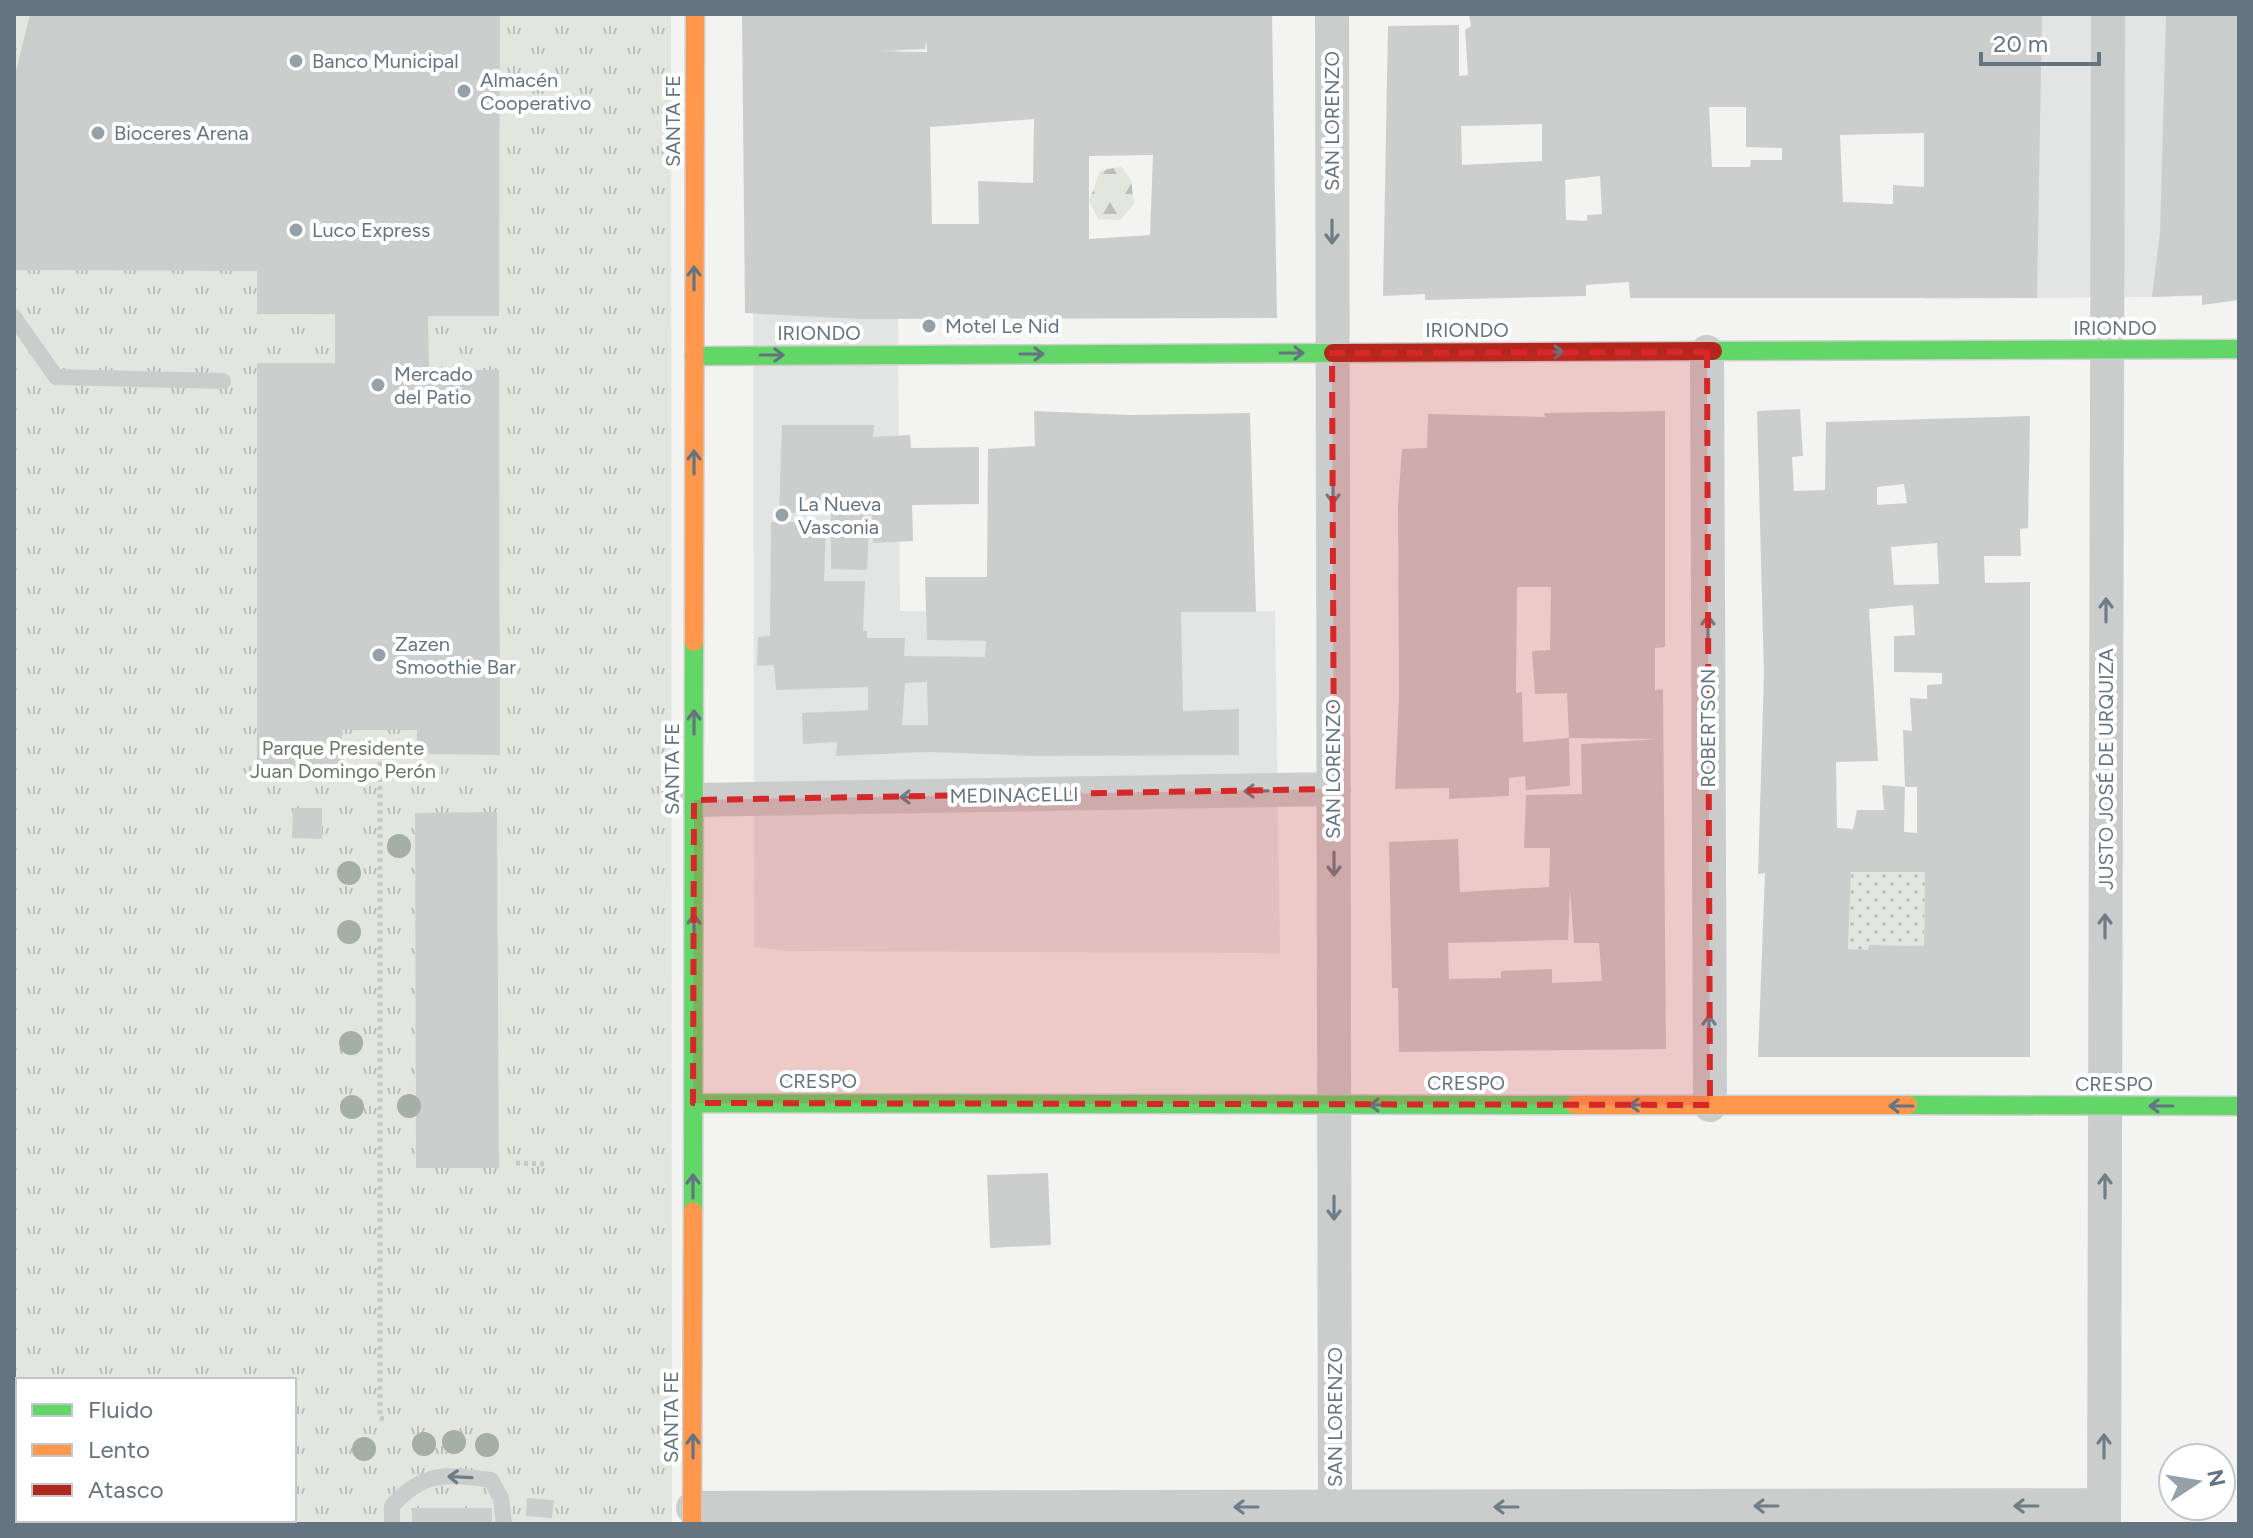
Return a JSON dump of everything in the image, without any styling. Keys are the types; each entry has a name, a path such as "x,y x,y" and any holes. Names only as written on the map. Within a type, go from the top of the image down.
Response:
{"street":[{"name":"SANTA FE","path":"692,1516 695,14"},
{"name":"SAN LORENZO","path":"1332,14 1335,1516"},
{"name":"JUSTO JOSÉ DE URQUIZA","path":"2104,1515 2108,14"},
{"name":"IRIONDO","path":"694,356 2239,349"},
{"name":"ROBERTSON","path":"1707,352 1710,1105"},
{"name":"MEDINACELLI","path":"694,800 1334,789"},
{"name":"CRESPO","path":"693,1103 2239,1106"},
{"path":"692,1516 2104,1515"}],"lane":[{"path":"14,317 56,377 223,381"},
{"path":"392,1524 392,1506 408,1487 430,1477 461,1476 491,1480 501,1498 504,1524"}],"path":[{"path":"380,754 379,1354 380,1418 384,1419"},
{"path":"516,1163 547,1164"}],"highlighted area":[{"path":"1707,352 1710,1105 693,1103 694,800 1334,789 1332,353"}],"shaded area":[{"path":"753,14 896,14 900,611 1275,611 1280,953 788,951 754,947"},
{"path":"1923,14 2239,14 2239,296 1925,299"}],"green space":[{"name":"Parque Presidente Juan Domingo Perón","path":"14,14 671,14 672,1524 14,1524"},
{"path":"1121,166 1131,180 1134,204 1120,220 1098,219 1089,201 1100,171"},
{"path":"1851,872 1925,872 1924,946 1869,945 1868,950 1848,949"}],"building":[{"name":"Mercado del Patio","path":"30,14 500,14 499,316 428,316 429,370 499,370 500,755 417,754 417,730 342,730 342,779 257,779 257,363 335,363 335,314 257,314 257,271 14,270 14,79"},
{"path":"742,14 1272,14 1277,318 860,319 745,313","holes":["926,40 927,52 880,51 925,49","1034,119 1033,183 978,181 979,224 932,224 930,127","1153,155 1150,235 1089,239 1089,156"]},
{"path":"1469,14 2042,14 2037,298 1630,298 1629,282 1586,285 1586,296 1425,300 1425,294 1383,296 1388,26 1459,25 1459,76 1468,75 1465,30 1471,26","holes":["1709,107 1746,107 1746,147 1782,148 1782,160 1751,160 1750,167 1712,167","1542,124 1542,161 1462,165 1461,126","1924,133 1924,187 1893,185 1893,204 1843,202 1840,135","1600,176 1602,214 1587,215 1587,221 1566,220 1565,180"]},
{"path":"2166,14 2239,14 2239,300 2202,305 2202,295 2152,297 2160,233"},
{"path":"1800,409 1803,456 1792,457 1794,491 1825,490 1826,422 2030,416 2028,528 2020,529 2021,556 1984,556 1985,583 2030,582 2030,1057 1758,1057 1765,873 1758,874 1764,674 1757,411","holes":["1904,484 1907,503 1877,505 1877,487","1937,543 1939,584 1894,585 1891,547","1913,605 1915,635 1894,636 1894,672 1942,673 1942,684 1927,685 1927,699 1910,698 1912,731 1903,730 1905,787 1882,785 1884,810 1857,810 1853,829 1837,828 1836,762 1878,761 1869,609","1905,787 1917,787 1917,833 1904,832","1851,872 1925,872 1924,946 1869,945 1868,950 1848,949"]},
{"path":"1034,411 1130,415 1250,413 1256,612 1181,612 1183,711 1239,709 1239,755 1037,756 928,752 836,756 837,742 803,744 802,713 868,710 868,687 776,690 774,665 757,666 758,637 770,636 771,522 826,522 824,581 865,581 863,631 867,631 867,638 905,638 904,656 985,657 986,641 927,640 925,577 987,577 988,449 1035,446","holes":["927,682 928,725 902,725 905,683"]},
{"path":"1665,411 1665,647 1655,648 1655,690 1663,689 1666,1049 1399,1052 1398,988 1392,988 1389,842 1458,839 1460,892 1549,887 1550,848 1524,848 1526,795 1582,794 1581,744 1657,739 1569,738 1570,786 1526,790 1525,776 1509,778 1509,796 1449,799 1449,788 1395,789 1399,697 1398,504 1402,449 1427,448 1428,414 1545,417 1544,413","holes":["1517,587 1551,587 1550,650 1532,651 1535,694 1567,693 1569,738 1523,742 1522,692 1516,693","1570,889 1574,943 1599,943 1602,981 1552,983 1552,969 1501,971 1501,978 1449,979 1448,943 1568,940"]},
{"path":"782,425 874,425 873,437 910,435 911,448 979,447 979,504 912,505 913,541 873,543 871,489 867,570 831,569 831,512 779,513"},
{"path":"293,808 322,808 322,839 292,838"},
{"path":"497,812 499,1168 416,1168 415,813"},
{"path":"1048,1173 1051,1245 990,1248 987,1175"},
{"path":"527,1498 554,1500 552,1518 526,1516"},
{"path":"412,1508 492,1508 492,1524 412,1524"}],"traffic: fast":[{"path":"1713,351 2239,349"},
{"path":"694,356 1333,353"},
{"path":"693,1211 694,642"},
{"path":"693,1103 1575,1105"},
{"path":"1908,1105 2239,1106"}],"traffic: slow":[{"path":"694,642 695,14"},
{"path":"1575,1105 1908,1105"},
{"path":"692,1524 693,1211"}],"traffic: jam":[{"path":"1333,353 1713,351"}],"place":[{"name":"Banco Municipal","path":"296,61"},
{"name":"Almacén Cooperativo","path":"464,91"},
{"name":"Bioceres Arena","path":"98,133"},
{"name":"Luco Express","path":"296,230"},
{"name":"Motel Le Nid","path":"929,326"},
{"name":"Mercado del Patio","path":"378,385"},
{"name":"La Nueva Vasconia","path":"782,515"},
{"name":"Zazen Smoothie Bar","path":"379,655"}]}
